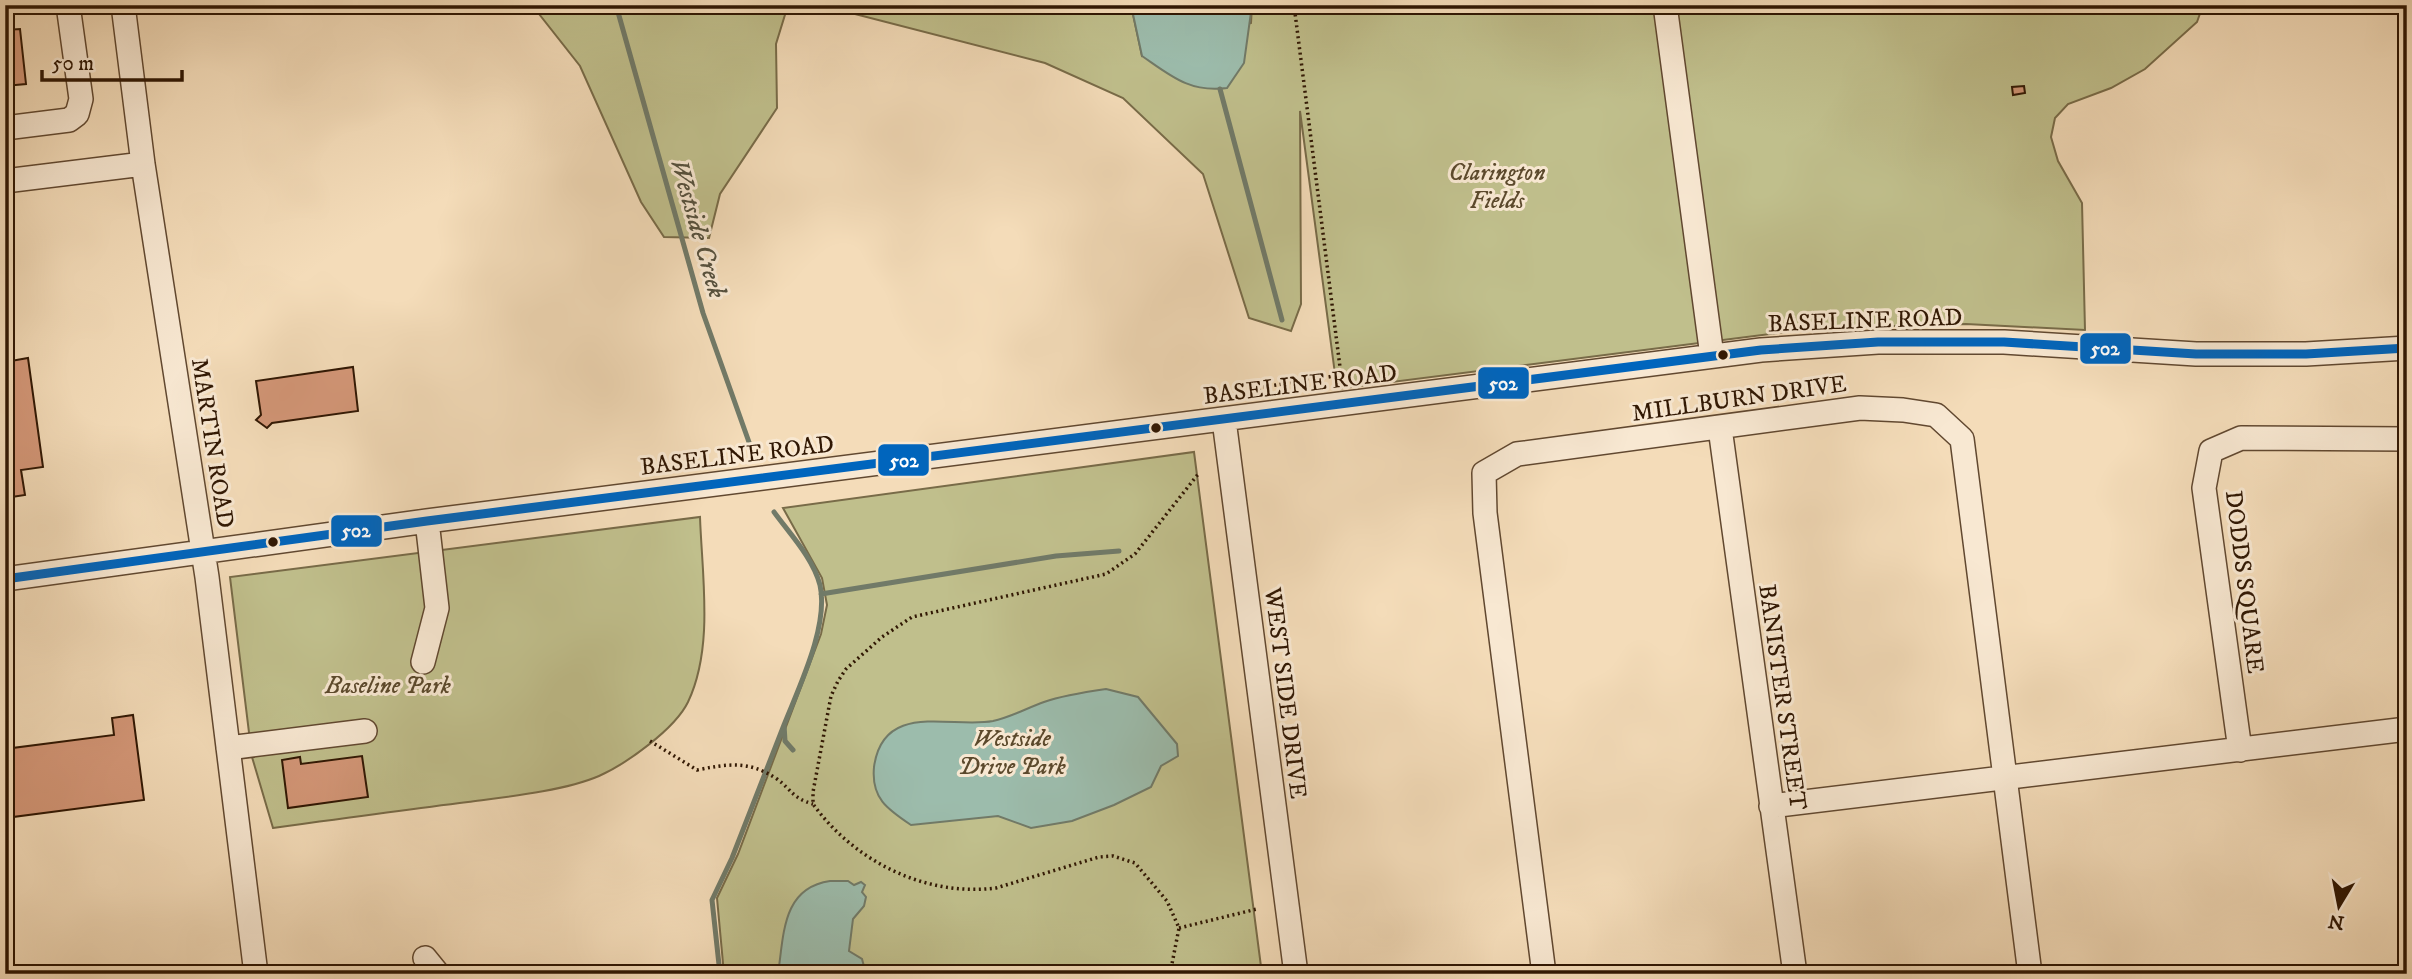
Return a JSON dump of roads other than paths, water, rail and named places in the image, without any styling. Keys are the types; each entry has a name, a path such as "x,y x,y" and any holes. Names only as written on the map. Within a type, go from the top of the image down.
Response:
{"street":[{"path":"5,128 69,120 77,114 81,99 68,5"},
{"name":"MARTIN ROAD","path":"123,5 143,164 204,552 256,974"},
{"path":"1665,5 1712,356"},
{"path":"5,181 143,164"},
{"name":"BASELINE ROAD","path":"5,579 427,521 1761,350 1878,342 2004,342 2196,354 2306,354 2407,348"},
{"name":"MILLBURN DRIVE","path":"1545,974 1485,513 1484,473 1517,454 1860,408 1936,415 1962,439 2030,974"},
{"name":"WEST SIDE DRIVE","path":"1224,420 1296,974"},
{"name":"BANISTER STREET","path":"1720,428 1795,974"},
{"name":"DODDS SQUARE","path":"2240,750 2204,488 2211,451 2241,438 2407,439"},
{"path":"423,663 437,608 427,521"},
{"path":"1771,806 2407,729"},
{"path":"228,748 365,731"}],"waterway":[{"name":"Westside Creek","path":"616,5 703,313 755,459"},
{"path":"1220,89 1282,320"},
{"path":"774,512 812,565 820,585 822,601 817,637 784,725 785,741 793,750"},
{"path":"821,594 1056,556 1119,551"},
{"path":"720,974 712,900 732,858 784,725"}],"park label":[{"name":"Clarington Fields","path":"1497,186"},
{"name":"Baseline Park","path":"388,685"},
{"name":"Westside Drive Park","path":"1012,752"}]}
